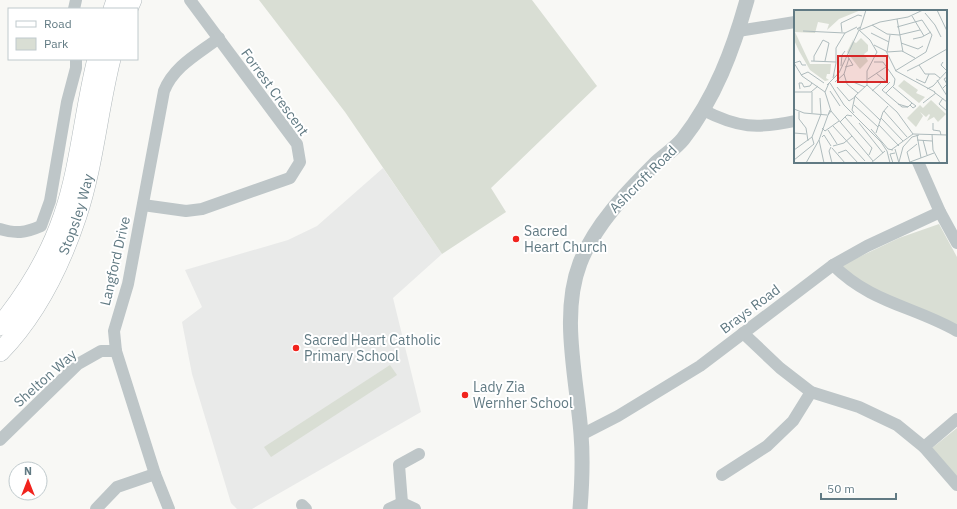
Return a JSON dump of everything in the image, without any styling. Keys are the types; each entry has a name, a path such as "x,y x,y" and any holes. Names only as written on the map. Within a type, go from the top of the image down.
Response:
{"main road":[{"name":"Stopsley Way","path":"0,326 26,292 41,267 63,216 71,186 84,116 97,60"},
{"name":"Stopsley Way","path":"0,352 28,319 67,243 77,215 87,177 101,100 111,60"}],"street":[{"name":"Forrest Crescent","path":"143,205 186,211 202,209 290,178 300,162 297,144 190,0"},
{"name":"Ashcroft Road","path":"580,509 581,435 569,316 572,288 580,264 590,242 606,216 653,166 682,140 703,110 728,62 747,0"},
{"path":"738,31 794,22"},
{"name":"Langford Drive","path":"169,509 155,474 116,351 114,331 128,284 164,91 169,78 182,65 219,38"},
{"name":"Stopsley Way","path":"0,229 13,233 26,233 40,226 50,201 67,102 76,68 76,60"},
{"path":"703,110 722,120 738,125 775,125 794,122"},
{"path":"918,163 940,212 957,243"},
{"name":"Brays Road","path":"581,435 618,416 700,366 832,265 867,246 940,212"},
{"path":"832,265 847,280 873,296 935,319 957,331"},
{"path":"743,333 780,368 811,392 859,407 897,425 924,447 957,485"},
{"name":"Shelton Way","path":"0,440 78,364 102,352 116,351"},
{"path":"722,475 767,446 794,421 811,392"},
{"path":"924,447 957,419"},
{"path":"402,503 399,465 419,454"},
{"path":"96,509 117,487 155,474"},
{"path":"389,509 402,503 415,509"}],"shaded area":[{"name":"Sacred Heart Catholic Primary School","path":"383,168 442,254 393,298 421,412 252,509 237,509 231,503 192,374 182,322 202,307 185,270 288,240 317,226"}],"green space":[{"path":"259,0 532,0 597,86 491,188 506,212 442,254 345,112"},
{"path":"939,224 957,257 957,328 875,292 840,266 899,238"},
{"path":"390,365 397,375 271,457 264,447"},
{"path":"957,428 957,477 932,448"}],"place":[{"name":"Sacred Heart Church","path":"516,239"},
{"name":"Sacred Heart Catholic Primary School","path":"296,348"},
{"name":"Lady Zia Wernher School","path":"465,395"}]}
